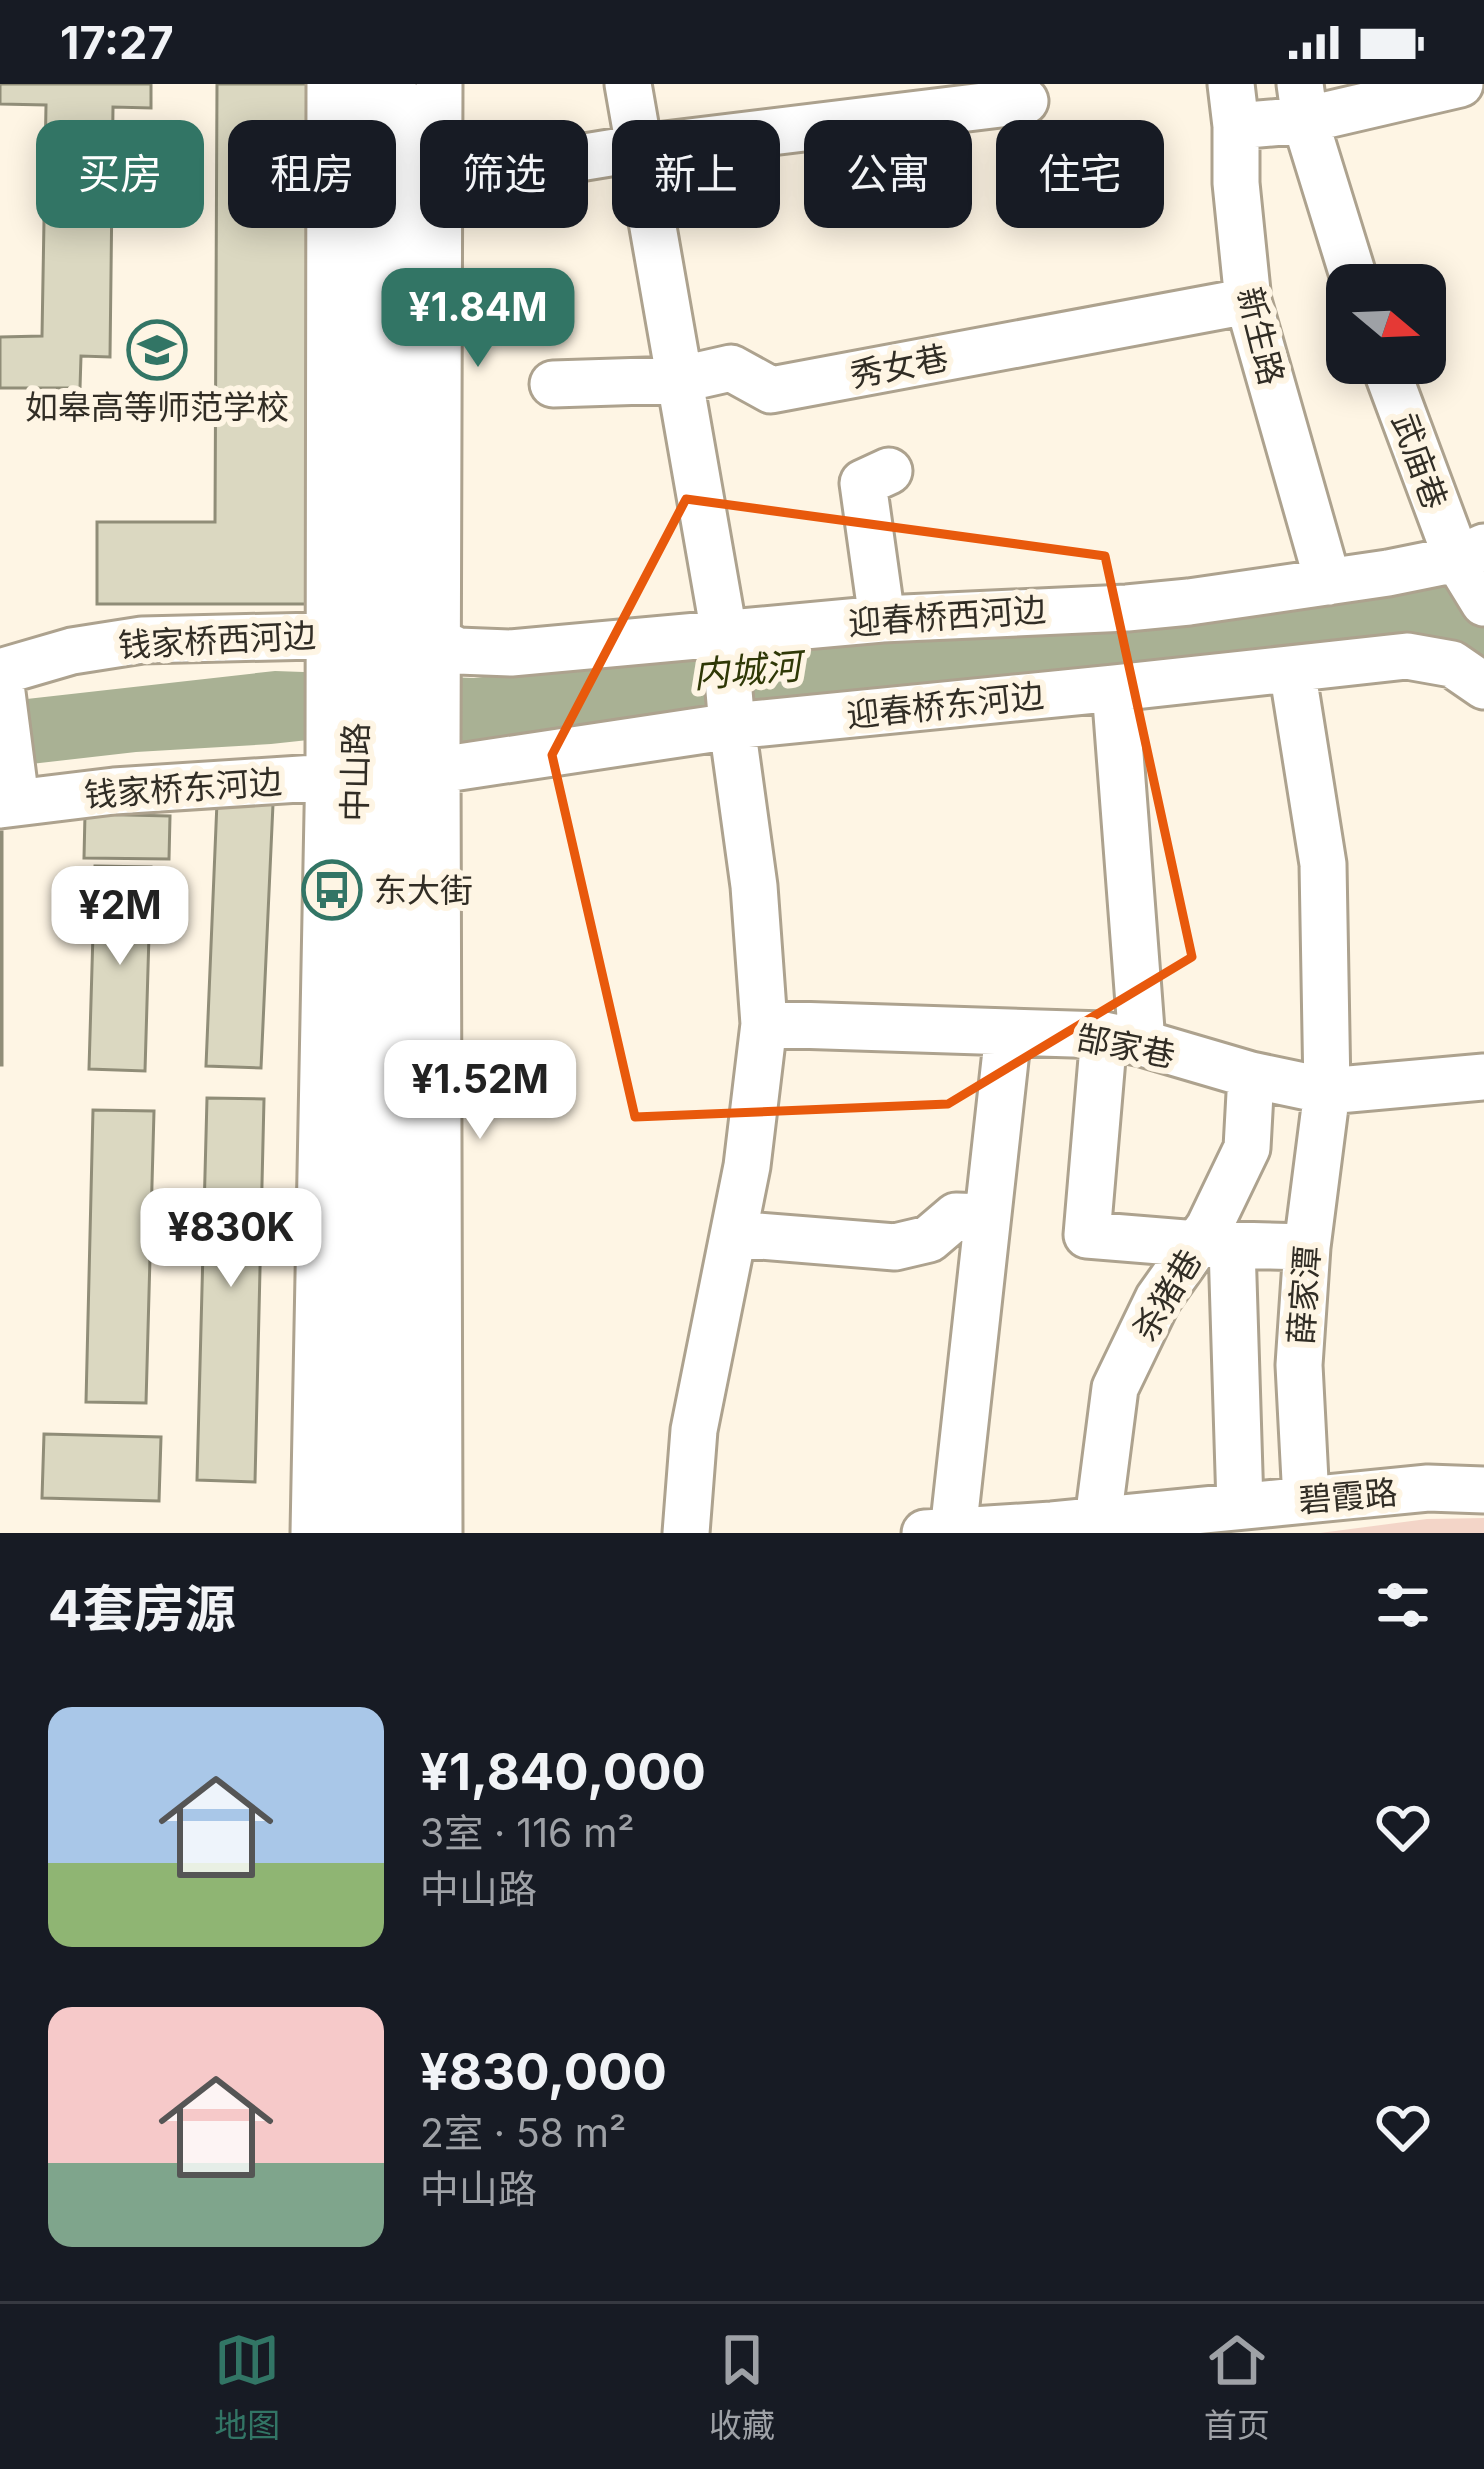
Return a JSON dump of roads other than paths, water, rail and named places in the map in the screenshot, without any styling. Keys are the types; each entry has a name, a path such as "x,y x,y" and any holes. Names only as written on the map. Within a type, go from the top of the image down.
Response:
{"main road":[{"name":"中山路","path":"365,84 381,643"},
{"name":"中山路","path":"400,1533 380,767 401,84"},
{"name":"中山路","path":"347,1533 380,767"}],"street":[{"path":"314,1533 380,767 381,643 330,84"},
{"path":"438,120 439,84"},
{"path":"628,84 635,120"},
{"path":"1233,105 1460,84"},
{"path":"780,131 1025,101"},
{"path":"1302,102 1350,264"},
{"name":"新生路","path":"1233,105 1248,301 1328,582"},
{"path":"381,643 434,228"},
{"path":"653,228 724,632 754,886 764,1024 747,1166 694,1430 686,1533"},
{"name":"秀女巷","path":"554,383 678,380 731,368 771,390 1248,301"},
{"name":"武庙巷","path":"1394,384 1470,553 1484,603"},
{"path":"882,619 863,483 889,470"},
{"name":"迎春桥西河边","path":"381,643 511,653 882,619 1127,608 1328,582 1470,553"},
{"path":"1468,675 1484,621"},
{"name":"钱家桥西河边","path":"1,681 72,651 142,640 381,643"},
{"name":"迎春桥东河边","path":"380,767 1406,656 1468,675"},
{"name":"薛家潭","path":"1292,669 1323,864 1327,1091 1307,1247 1299,1365 1306,1500"},
{"path":"1,681 10,794"},
{"path":"1115,688 1123,1039 1088,1235 1307,1247"},
{"path":"380,767 440,1533"},
{"name":"钱家桥东河边","path":"10,794 114,791 380,767"},
{"name":"郜家巷","path":"764,1024 1123,1039 1327,1091 1484,1077"},
{"path":"953,1532 1008,1034"},
{"name":"杀猪巷","path":"1098,1520 1115,1388 1158,1299 1215,1245 1209,1227 1247,1148 1251,1075"},
{"path":"734,1234 896,1247 929,1239 956,1216 987,1217"},
{"path":"1215,1245 1240,1505"},
{"name":"碧霞路","path":"926,1533 1428,1488 1484,1490"}],"water":[{"name":"内城河","path":"1484,568 1484,675 1475,664 447,745 364,734 31,764 0,702 275,671 474,678"}],"place":[{"name":"如皋高等师范学校","path":"157,350"},
{"name":"东大街","path":"332,890"}]}
